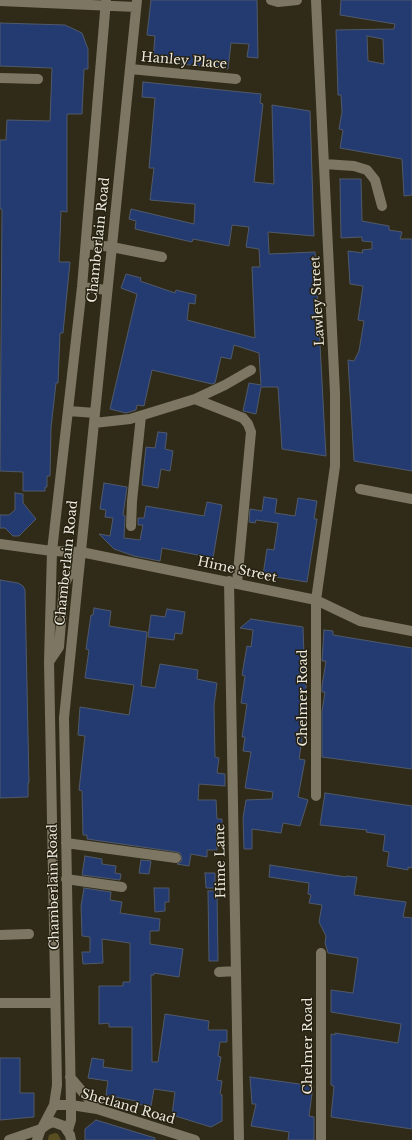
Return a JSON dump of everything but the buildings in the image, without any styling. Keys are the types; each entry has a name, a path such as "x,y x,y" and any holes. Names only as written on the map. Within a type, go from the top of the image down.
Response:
{"street":[{"path":"271,0 278,2 297,0"},
{"name":"Lawley Street","path":"316,0 335,394 335,466 316,600"},
{"path":"0,1 106,2 136,4"},
{"name":"Chamberlain Road","path":"38,1140 42,1128 54,1105 57,1084 49,686 52,551 82,287 106,2"},
{"name":"Chamberlain Road","path":"68,1130 71,1105 64,751 67,685 136,4"},
{"name":"Hanley Place","path":"130,69 236,79"},
{"path":"0,78 38,79"},
{"path":"324,164 354,166 367,170 375,180 382,206"},
{"path":"86,244 112,246 162,257"},
{"path":"82,287 107,290"},
{"path":"69,411 94,418 104,423 141,416 195,399 233,381 250,370"},
{"name":"Hime Lane","path":"195,399 227,410 243,418 248,424 251,432 233,582 236,970 240,1140"},
{"path":"131,526 132,501 141,416"},
{"path":"360,489 412,499"},
{"name":"Hime Street","path":"0,544 52,551 81,552 233,582 316,600 360,621 412,631"},
{"path":"49,662 59,647 64,585 81,552"},
{"name":"Chelmer Road","path":"316,600 316,796"},
{"path":"49,686 67,685"},
{"path":"66,843 176,858"},
{"path":"66,879 122,887"},
{"path":"0,935 29,934"},
{"name":"Chelmer Road","path":"321,953 321,1140"},
{"path":"219,972 236,970"},
{"path":"0,1003 55,1003"},
{"path":"70,1077 97,1109"},
{"name":"Shetland Road","path":"54,1105 71,1105 97,1109 195,1140"},
{"path":"9,1140 42,1128 53,1122 59,1123 68,1130 71,1140"}],"shaded area":[{"path":"55,1133 58,1134 61,1140 48,1140 49,1135"}]}
